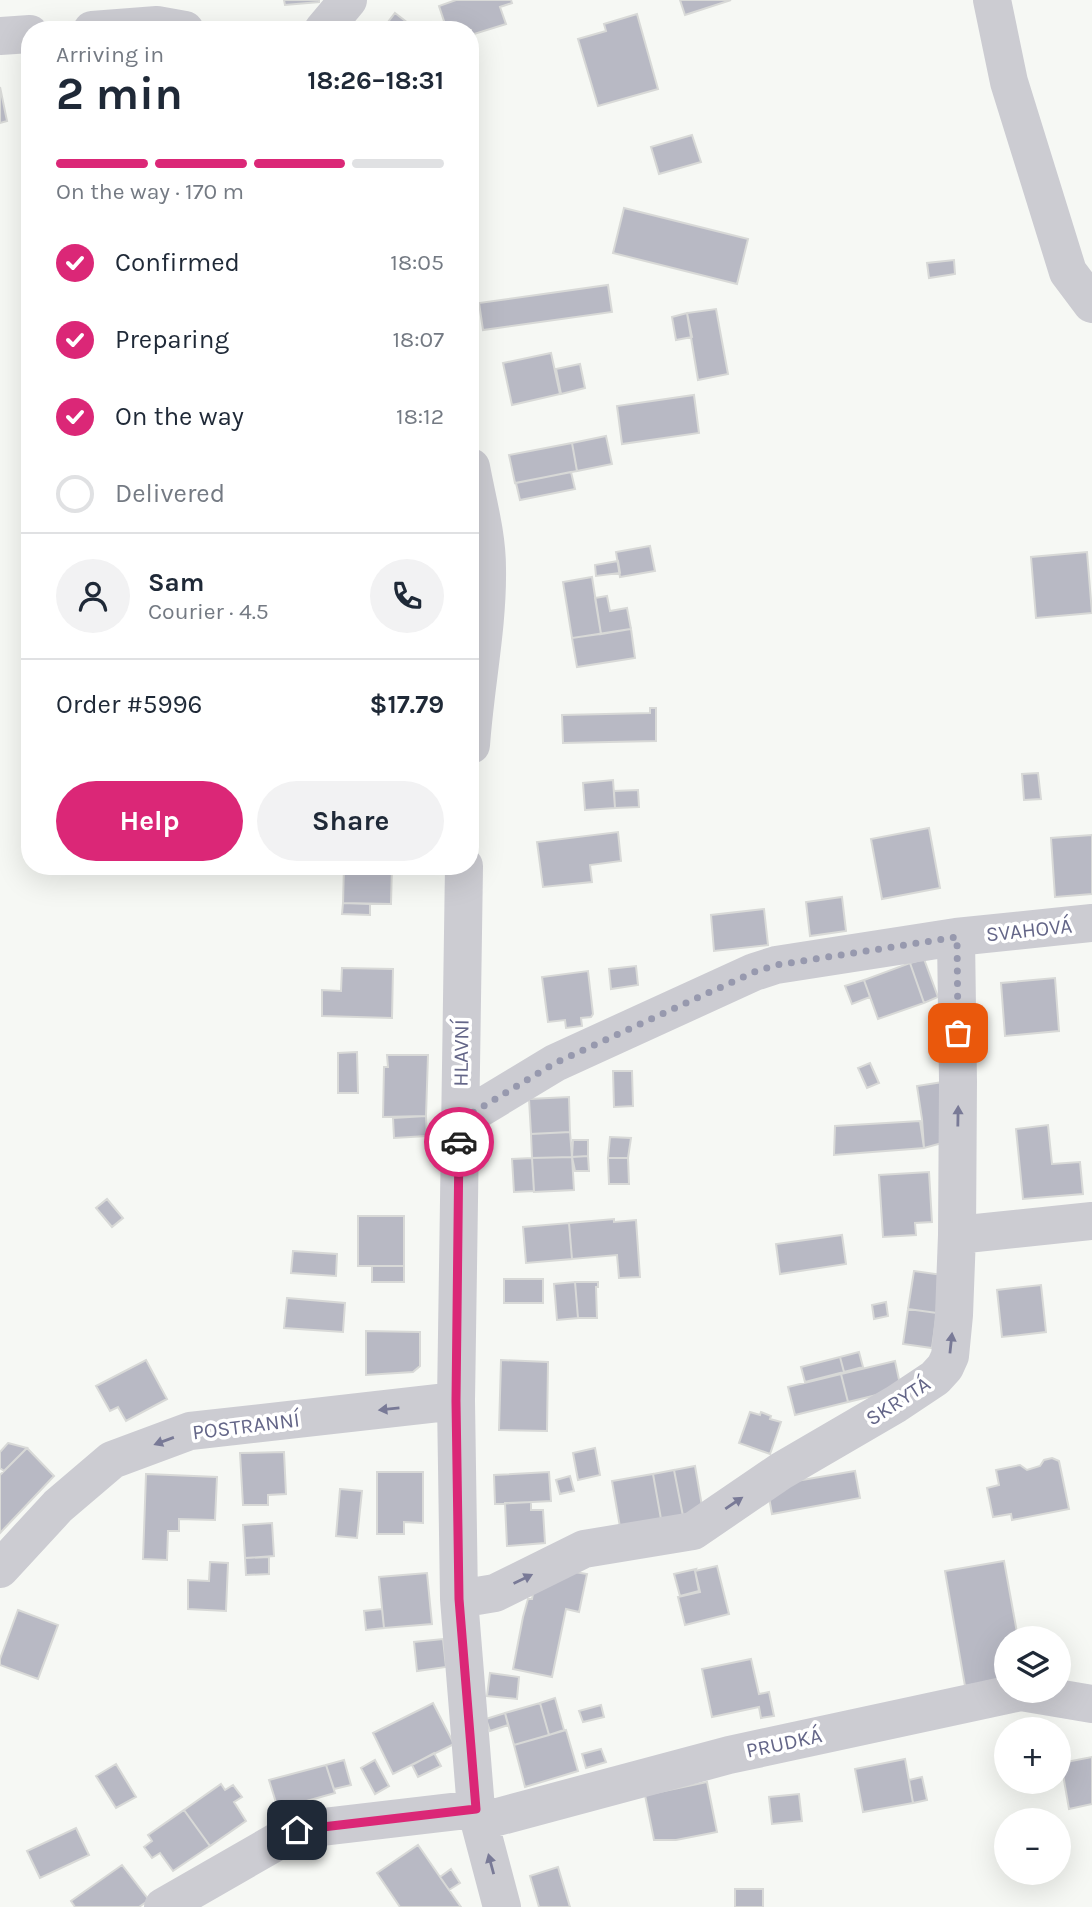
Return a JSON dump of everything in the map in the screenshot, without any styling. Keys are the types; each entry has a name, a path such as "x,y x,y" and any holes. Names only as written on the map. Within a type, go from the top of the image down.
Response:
{"street":[{"path":"330,21 348,0"},
{"path":"992,0 1009,82 1068,272 1092,304"},
{"path":"0,36 21,35"},
{"path":"479,509 487,566 486,609 479,672"},
{"name":"HLAVNÍ","path":"464,875 456,1401 459,1599 478,1815 502,1907"},
{"name":"SVAHOVÁ","path":"459,1121 555,1063 754,972 776,965 957,937 1092,923"},
{"name":"SKRYTÁ","path":"459,1599 495,1592 584,1549 694,1531 781,1471 896,1404 935,1378 945,1367 950,1356 957,1235 957,937"},
{"path":"957,1235 1092,1221"},
{"name":"POSTRANNÍ","path":"0,1569 58,1506 112,1460 190,1431 456,1401"},
{"name":"PRUDKÁ","path":"163,1907 297,1830 478,1815 729,1755 1021,1692 1092,1704"}],"building":[{"path":"284,0 319,0 319,2 285,5"},
{"path":"456,0 511,0 512,3 500,7 506,24 479,32 479,21 444,21 439,6"},
{"path":"680,0 731,0 685,15"},
{"path":"395,13 405,21 389,21"},
{"path":"637,14 658,89 598,106 578,39 606,31 604,24"},
{"path":"0,87 7,121 0,123"},
{"path":"692,135 701,162 659,174 651,147"},
{"path":"624,208 748,239 737,284 613,253"},
{"path":"954,260 955,274 929,278 927,263"},
{"path":"608,285 612,312 483,330 479,303"},
{"path":"716,309 728,374 698,380 687,313"},
{"path":"687,313 692,337 676,340 672,317"},
{"path":"551,353 560,394 512,405 503,363"},
{"path":"580,364 585,388 561,394 556,369"},
{"path":"694,395 699,433 622,444 617,406"},
{"path":"606,436 612,464 577,471 572,443"},
{"path":"572,443 577,471 515,483 509,455"},
{"path":"571,472 575,489 520,500 516,483"},
{"path":"650,546 655,571 620,577 616,552"},
{"path":"1087,552 1092,613 1036,618 1031,557"},
{"path":"618,561 620,573 596,576 595,565"},
{"path":"592,577 601,634 572,638 563,582"},
{"path":"607,596 610,611 627,608 631,629 601,634 595,598"},
{"path":"631,629 635,658 577,667 572,638"},
{"path":"650,708 656,708 656,741 563,743 562,715 650,713"},
{"path":"1038,773 1041,799 1024,800 1022,774"},
{"path":"613,780 615,808 585,810 583,783"},
{"path":"638,790 639,807 615,808 614,791"},
{"path":"929,828 940,888 882,899 871,839"},
{"path":"618,832 621,861 590,865 592,882 543,887 537,842"},
{"path":"1092,835 1092,894 1055,897 1051,838"},
{"path":"344,875 392,875 391,904 343,903"},
{"path":"842,897 846,931 810,936 806,902"},
{"path":"343,903 370,904 370,915 342,914"},
{"path":"764,909 768,945 714,951 711,915"},
{"path":"924,959 938,997 924,1003 910,963"},
{"path":"910,963 924,1003 878,1019 864,980"},
{"path":"636,966 638,985 611,989 609,969"},
{"path":"342,968 393,969 392,1018 322,1016 322,990 341,991"},
{"path":"588,971 593,1014 591,1017 581,1018 582,1026 566,1028 565,1020 548,1022 542,977"},
{"path":"1055,978 1059,1031 1005,1036 1001,983"},
{"path":"864,980 870,997 852,1004 845,986"},
{"path":"357,1052 358,1093 338,1093 338,1053"},
{"path":"387,1055 428,1055 426,1116 383,1117 384,1067 388,1067"},
{"path":"870,1063 879,1083 867,1088 858,1068"},
{"path":"613,1071 632,1071 633,1106 614,1107"},
{"path":"943,1082 953,1140 924,1148 917,1086"},
{"path":"569,1097 570,1132 531,1134 529,1099"},
{"path":"426,1116 427,1136 394,1138 393,1118"},
{"path":"920,1121 924,1148 834,1155 835,1126"},
{"path":"1048,1125 1052,1164 1080,1162 1083,1194 1023,1199 1016,1129"},
{"path":"570,1132 572,1157 532,1158 531,1134"},
{"path":"610,1137 631,1138 628,1158 608,1158"},
{"path":"573,1140 588,1140 588,1156 572,1157"},
{"path":"588,1156 589,1171 575,1171 572,1157"},
{"path":"572,1157 574,1190 534,1192 532,1158"},
{"path":"532,1158 534,1191 514,1192 512,1159"},
{"path":"608,1158 628,1158 629,1184 609,1184"},
{"path":"929,1172 932,1222 915,1223 916,1235 883,1237 879,1175"},
{"path":"107,1199 123,1218 112,1227 96,1208"},
{"path":"358,1216 404,1216 404,1266 358,1266"},
{"path":"614,1219 614,1222 636,1220 640,1277 619,1278 617,1255 572,1259 569,1223"},
{"path":"569,1223 572,1259 526,1263 523,1227"},
{"path":"842,1235 846,1264 780,1274 776,1244"},
{"path":"293,1251 337,1254 336,1276 291,1273"},
{"path":"372,1266 404,1266 404,1282 372,1282"},
{"path":"914,1271 943,1275 937,1313 908,1309"},
{"path":"504,1279 543,1279 543,1303 504,1303"},
{"path":"575,1282 578,1318 557,1320 554,1284"},
{"path":"575,1282 598,1282 597,1318 578,1318"},
{"path":"1041,1285 1046,1332 1002,1337 997,1290"},
{"path":"287,1298 345,1303 343,1332 284,1328"},
{"path":"886,1302 888,1316 874,1319 872,1305"},
{"path":"908,1309 937,1313 932,1348 903,1344"},
{"path":"366,1331 420,1332 420,1366 413,1372 366,1375"},
{"path":"859,1352 863,1367 844,1372 840,1357"},
{"path":"840,1357 844,1372 805,1382 801,1367"},
{"path":"146,1360 167,1399 126,1421 118,1407 110,1411 96,1386"},
{"path":"501,1360 548,1362 547,1431 499,1430"},
{"path":"895,1361 901,1389 848,1402 841,1374"},
{"path":"841,1374 848,1402 795,1415 788,1387"},
{"path":"750,1412 760,1415 761,1412 771,1416 770,1419 781,1422 770,1454 739,1443"},
{"path":"8,1443 27,1448 4,1471 0,1468 0,1452"},
{"path":"27,1448 54,1476 0,1533 0,1475"},
{"path":"595,1448 600,1475 578,1480 573,1453"},
{"path":"284,1452 286,1494 268,1495 268,1505 243,1505 240,1453"},
{"path":"1052,1458 1059,1461 1069,1509 1012,1520 1011,1514 993,1517 987,1488 999,1485 996,1470 1020,1465 1027,1470"},
{"path":"695,1466 703,1512 683,1516 674,1470"},
{"path":"674,1470 683,1516 661,1519 653,1474"},
{"path":"855,1471 860,1498 772,1514 767,1486"},
{"path":"377,1472 423,1472 423,1523 404,1522 404,1534 377,1534"},
{"path":"549,1472 551,1501 495,1504 494,1475"},
{"path":"146,1474 217,1477 215,1520 179,1519 179,1531 168,1531 167,1560 143,1559"},
{"path":"653,1474 661,1519 620,1527 612,1481"},
{"path":"570,1476 574,1491 560,1494 556,1480"},
{"path":"340,1489 362,1491 357,1538 336,1536"},
{"path":"531,1502 531,1510 543,1510 545,1543 507,1546 505,1503"},
{"path":"272,1523 274,1556 245,1558 243,1525"},
{"path":"269,1557 269,1574 246,1575 245,1558"},
{"path":"1004,1561 1016,1626 994,1626 994,1681 965,1686 945,1571"},
{"path":"210,1562 228,1563 226,1611 188,1609 188,1580 209,1581"},
{"path":"717,1566 729,1614 685,1625 678,1597 700,1592 695,1571"},
{"path":"696,1569 699,1591 680,1596 674,1574"},
{"path":"575,1572 587,1574 579,1612 566,1609 552,1677 513,1669 523,1617 534,1588"},
{"path":"427,1573 432,1624 384,1628 379,1577"},
{"path":"382,1609 384,1628 366,1630 364,1611"},
{"path":"18,1610 58,1625 38,1679 0,1665"},
{"path":"443,1639 446,1667 417,1671 414,1642"},
{"path":"751,1659 759,1694 769,1692 774,1716 761,1718 759,1707 712,1717 702,1669"},
{"path":"490,1673 519,1677 517,1699 487,1696"},
{"path":"555,1698 564,1730 549,1735 540,1703"},
{"path":"433,1703 454,1744 393,1774 373,1733"},
{"path":"540,1703 549,1735 514,1745 505,1713"},
{"path":"601,1705 604,1717 583,1722 579,1711"},
{"path":"505,1713 508,1725 490,1731 486,1719"},
{"path":"566,1730 578,1771 525,1787 514,1745"},
{"path":"601,1749 606,1762 586,1768 582,1754"},
{"path":"434,1753 441,1766 418,1777 412,1765"},
{"path":"1092,1757 1092,1804 1069,1808 1066,1794 1071,1794 1071,1761"},
{"path":"905,1759 913,1803 863,1812 855,1769"},
{"path":"344,1760 351,1785 334,1789 326,1765"},
{"path":"375,1760 389,1786 375,1794 361,1768"},
{"path":"116,1764 136,1797 116,1808 96,1776"},
{"path":"326,1765 335,1793 278,1809 269,1780"},
{"path":"922,1777 927,1800 913,1803 909,1780"},
{"path":"707,1782 717,1832 676,1840 654,1840 645,1795"},
{"path":"221,1784 225,1790 233,1785 242,1797 234,1802 246,1821 210,1846 184,1810"},
{"path":"799,1794 802,1821 772,1824 769,1797"},
{"path":"184,1810 210,1846 173,1871 160,1853 152,1858 144,1847 152,1841 148,1835"},
{"path":"76,1828 89,1855 40,1878 27,1851"},
{"path":"418,1845 461,1907 400,1907 377,1873"},
{"path":"122,1865 149,1900 139,1907 75,1907 71,1901"},
{"path":"558,1867 570,1907 539,1907 530,1876"},
{"path":"451,1869 460,1883 449,1890 440,1877"},
{"path":"735,1889 763,1889 763,1907 735,1907"}],"way so far":[{"path":"459,1142 459,1121 555,1063 754,972 776,965 957,937 958,1033"}],"route":[{"path":"297,1830 476,1809 459,1599 456,1401 459,1142"}]}
